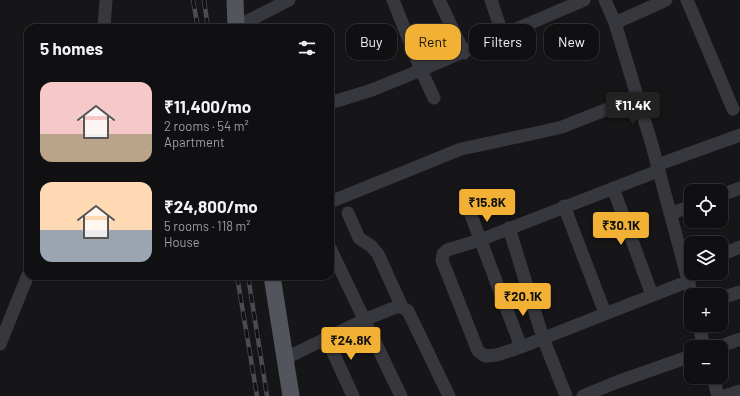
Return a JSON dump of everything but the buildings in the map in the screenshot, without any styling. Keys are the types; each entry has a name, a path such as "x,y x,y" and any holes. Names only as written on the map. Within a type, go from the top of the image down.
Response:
{"main road":[{"path":"235,0 236,24"},
{"path":"273,280 291,396"}],"street":[{"path":"104,24 106,0"},
{"path":"243,24 288,0"},
{"path":"393,0 434,98"},
{"path":"439,0 464,53"},
{"path":"491,0 499,24"},
{"path":"527,24 584,0"},
{"path":"605,0 615,23 638,97 684,259"},
{"path":"615,23 666,0"},
{"path":"687,0 733,109"},
{"path":"334,102 372,90 469,51"},
{"path":"334,200 461,149 536,134 562,126 638,97"},
{"path":"684,275 652,295 521,347 485,356 478,351 442,260 442,254 447,250 480,240 613,188 740,135"},
{"path":"613,188 652,295"},
{"path":"728,192 740,188"},
{"path":"564,206 605,313"},
{"path":"670,214 684,209"},
{"path":"348,214 359,238 372,246 378,254 402,307 408,311 449,396"},
{"path":"471,215 521,347"},
{"path":"509,228 543,338 566,396"},
{"path":"728,252 740,247"},
{"path":"334,256 401,396"},
{"path":"0,344 26,280"},
{"path":"728,296 740,292"},
{"path":"286,358 365,319 396,307 402,307"},
{"path":"326,337 353,396"},
{"path":"728,343 740,339"},
{"path":"583,396 617,382 684,358"},
{"path":"715,384 718,396"},
{"path":"725,396 740,391"}],"railway":[{"path":"193,0 197,24"},
{"path":"204,0 207,24"},
{"path":"238,280 257,396"},
{"path":"249,280 267,396"}]}
